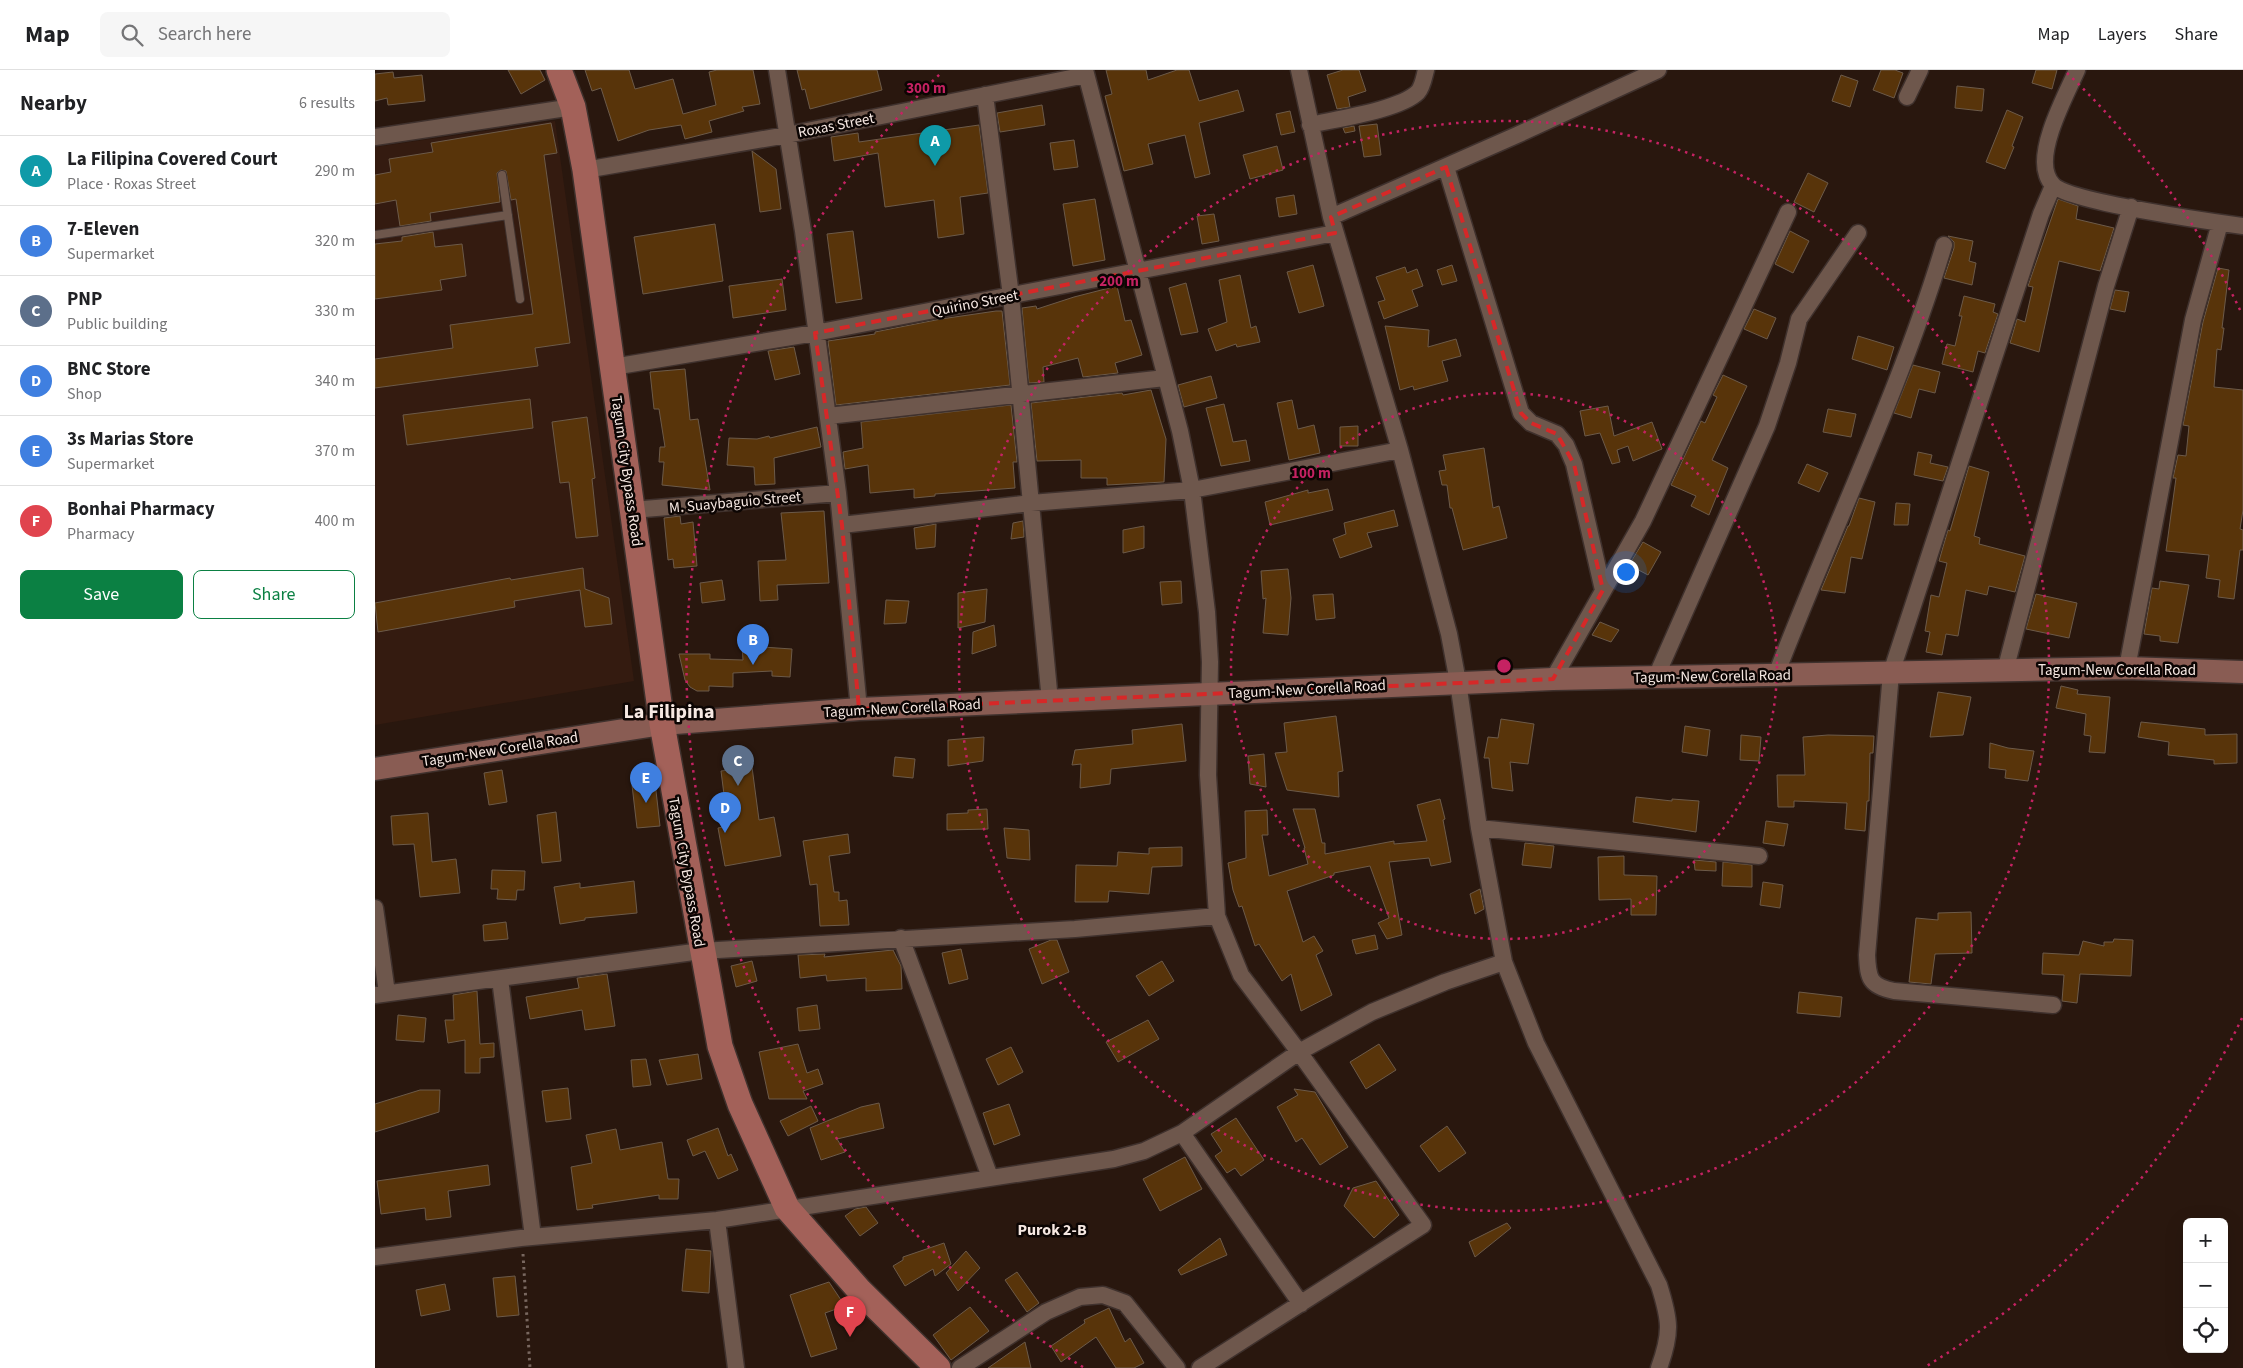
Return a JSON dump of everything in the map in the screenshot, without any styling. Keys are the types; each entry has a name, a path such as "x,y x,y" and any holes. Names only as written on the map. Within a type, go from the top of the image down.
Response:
{"main road":[{"name":"Tagum City Bypass Road","path":"559,70 573,108 585,170 662,724 701,951 720,1046 744,1113 787,1208 853,1284 937,1368"},
{"name":"Tagum-New Corella Road","path":"375,768 662,724 859,709 1553,679 2127,668 2243,671"}],"street":[{"path":"777,70 803,231 815,333 838,493 859,709"},
{"path":"1299,70 1333,225 1400,450 1435,576 1459,682 1479,828 1504,962 1536,1043 1659,1285 1667,1310 1670,1328 1659,1368"},
{"path":"1310,125 1386,107 1411,97 1420,90 1426,70"},
{"name":"Quirino Street","path":"613,367 815,333 1011,296 1137,271 1333,225 1445,167 1658,70"},
{"path":"1907,97 1920,70"},
{"path":"2077,70 2057,114 2045,157 2047,174 2053,186 2081,197 2243,226"},
{"path":"1085,73 1180,431 1192,490 1207,612 1210,693 1208,775 1217,916 1241,975 1299,1052 1423,1225 1200,1368"},
{"name":"Roxas Street","path":"585,170 787,135 1085,73"},
{"path":"985,95 1011,296 1049,701"},
{"path":"375,137 573,108"},
{"path":"1445,167 1521,413 1531,423 1557,434 1566,445 1574,464 1603,590"},
{"path":"2053,186 2041,214 1891,673 1867,955 1868,972 1872,982 1879,988 1894,991 2053,1005"},
{"path":"2005,671 2103,296 2131,207"},
{"path":"1553,679 1643,521 1788,212"},
{"path":"2127,668 2193,320 2220,223"},
{"path":"1655,677 1767,426 1788,363 1799,319 1858,233"},
{"path":"1776,675 1879,426 1944,245"},
{"path":"828,416 1165,378"},
{"path":"842,525 1031,503 1192,490 1400,450"},
{"name":"M. Suaybaguio Street","path":"632,510 838,493"},
{"path":"1479,828 1759,856"},
{"path":"375,908 381,994 701,951 1075,929 1217,916"},
{"path":"901,938 990,1177"},
{"path":"375,1257 527,1237 717,1220 1113,1159 1144,1151 1182,1133 1299,1052 1371,1012 1445,982 1504,962"},
{"path":"500,979 527,1237"},
{"path":"1182,1133 1301,1304"},
{"path":"717,1220 736,1368"},
{"path":"960,1368 1046,1312 1080,1297 1103,1295 1125,1303 1177,1368"}],"lane":[{"path":"502,175 520,300"},
{"path":"375,235 508,215"}],"path":[{"path":"527,1237 530,1368"}],"highlighted area":[{"path":"1446,167 1521,413 1531,423 1557,434 1574,464 1603,590 1553,679 859,709 842,525 815,333 1335,233 1331,217"}],"shaded area":[{"path":"555,121 634,681 375,725 375,147"}],"building":[{"path":"508,70 540,70 545,80 521,94"},
{"path":"585,70 629,70 635,89 673,79 683,114 716,105 709,72 717,70 753,70 760,104 742,107 744,111 709,121 712,132 685,139 681,125 649,130 618,141 601,88 592,91"},
{"path":"797,70 877,70 882,90 810,109 805,89 802,90"},
{"path":"1106,70 1146,70 1148,80 1177,70 1189,70 1199,101 1238,90 1244,111 1199,123 1210,174 1195,178 1185,135 1148,144 1153,164 1124,171 1105,96 1112,94"},
{"path":"1343,70 1359,70 1366,91 1348,97 1350,107 1337,109 1327,75"},
{"path":"1881,70 1895,70 1903,73 1894,98 1873,90"},
{"path":"2036,70 2057,70 2052,89 2032,83"},
{"path":"393,72 394,78 422,75 425,101 388,105 387,98 375,101 375,74"},
{"path":"1841,75 1858,81 1850,107 1832,101"},
{"path":"1957,86 1984,89 1982,111 1955,108"},
{"path":"1042,105 1045,125 1000,132 997,113"},
{"path":"2007,110 2023,117 2005,169 1986,162"},
{"path":"1290,111 1295,132 1281,135 1276,114"},
{"path":"551,123 557,153 544,155 570,343 535,348 538,366 375,388 375,359 453,348 450,325 533,314 516,199 511,200 506,171 501,170 497,173 500,202 430,213 431,221 400,226 396,200 375,204 375,175 391,172 389,159 433,152 431,143"},
{"path":"1377,124 1381,155 1364,157 1359,126"},
{"path":"979,125 988,193 960,197 964,234 938,238 934,200 885,207 878,153 834,161 831,137 858,133 859,142"},
{"path":"1354,126 1355,131 1345,133 1343,128"},
{"path":"1074,140 1078,167 1054,170 1050,143"},
{"path":"1277,146 1283,170 1250,179 1243,155"},
{"path":"752,151 776,169 781,209 760,212"},
{"path":"1808,173 1828,183 1814,212 1794,202"},
{"path":"1294,195 1297,214 1279,217 1276,198"},
{"path":"1095,199 1105,260 1073,266 1063,204"},
{"path":"2058,199 2078,206 2076,219 2114,228 2100,271 2059,261 2039,352 2010,343 2017,319 2025,322 2033,287 2028,286"},
{"path":"1214,214 1219,241 1202,244 1197,216"},
{"path":"715,224 723,281 643,294 634,237"},
{"path":"853,231 862,299 836,303 827,234"},
{"path":"1790,231 1809,241 1793,273 1775,264"},
{"path":"433,232 435,247 462,244 466,276 440,280 442,290 375,299 375,244 402,241 402,237"},
{"path":"1948,236 1973,241 1969,261 1976,263 1972,285 1944,278 1954,248 1954,242"},
{"path":"1313,265 1324,306 1299,313 1287,272"},
{"path":"1452,265 1457,281 1442,285 1437,270"},
{"path":"1405,267 1407,273 1417,269 1423,286 1412,290 1418,306 1384,319 1378,302 1385,300 1376,277"},
{"path":"2218,268 2229,270 2222,328 2224,328 2221,350 2217,349 2214,387 2243,390 2243,510 2240,529 2243,530 2243,550 2240,550 2234,599 2218,597 2220,580 2206,578 2209,555 2166,551 2176,478 2173,478 2178,455 2186,456 2189,426 2183,425 2203,322"},
{"path":"1240,275 1251,328 1256,326 1260,342 1237,347 1236,344 1216,351 1208,329 1227,322 1219,280"},
{"path":"782,279 786,310 733,318 729,286"},
{"path":"1186,283 1198,332 1181,335 1169,288"},
{"path":"1117,286 1125,321 1131,320 1142,355 1115,363 1118,373 1083,377 1078,358 1043,367 1044,382 1029,383 1022,308 1036,306 1037,309"},
{"path":"2115,290 2129,292 2125,312 2110,309"},
{"path":"1964,296 1995,304 1993,312 1998,314 1985,353 1978,351 1973,372 1942,364 1947,344 1955,346 1962,316 1959,316"},
{"path":"1754,309 1776,318 1767,339 1744,329"},
{"path":"1002,311 1010,385 836,405 828,341 875,334 875,332 941,319"},
{"path":"1385,326 1429,330 1428,347 1456,339 1461,356 1442,361 1448,381 1414,390 1413,386 1400,390"},
{"path":"1858,336 1894,347 1887,370 1852,359"},
{"path":"794,347 800,374 775,380 768,351"},
{"path":"1913,365 1940,372 1935,393 1919,389 1911,418 1894,413"},
{"path":"685,369 690,420 698,419 710,490 662,485 664,462 659,462 660,447 665,447 659,409 654,409 650,372"},
{"path":"1723,375 1747,386 1712,460 1728,468 1709,515 1691,506 1696,496 1671,485 1701,421 1705,423 1717,397 1713,395"},
{"path":"1211,376 1217,398 1184,407 1178,385"},
{"path":"1151,390 1166,439 1164,482 1107,485 1107,478 1081,478 1081,460 1037,461 1031,403 1122,393 1123,395"},
{"path":"530,399 533,428 407,445 403,415"},
{"path":"1292,400 1298,429 1314,425 1320,453 1289,460 1277,403"},
{"path":"1224,404 1233,442 1246,440 1250,461 1221,466 1206,408"},
{"path":"1011,405 1017,462 1013,462 1015,488 935,494 935,496 914,498 914,489 870,493 868,465 845,469 843,452 863,448 861,422"},
{"path":"1608,406 1614,436 1652,422 1662,449 1633,461 1628,446 1617,450 1620,462 1612,464 1600,433 1585,436 1580,411"},
{"path":"1828,409 1856,414 1851,437 1823,432"},
{"path":"587,417 595,478 592,479 598,536 576,538 569,482 560,483 552,422"},
{"path":"1358,426 1358,446 1340,446 1340,427"},
{"path":"817,427 821,447 774,458 775,484 755,485 754,467 727,465 729,438 757,439 769,436 770,438"},
{"path":"1484,448 1493,508 1499,506 1507,538 1463,550 1452,508 1450,508 1447,485 1442,485 1439,471 1446,470 1443,455"},
{"path":"1918,452 1932,455 1930,463 1948,467 1943,481 1914,475"},
{"path":"1807,464 1828,473 1819,492 1798,483"},
{"path":"1969,466 1989,472 1974,536 1980,538 1979,544 2025,556 2015,592 1989,586 1987,595 1966,590 1958,636 1946,634 1942,655 1926,652 1930,632 1925,631 1931,595 1939,597 1947,563 1939,561"},
{"path":"1328,489 1333,510 1270,525 1265,502 1308,490 1308,493"},
{"path":"1859,498 1875,502 1862,559 1851,557 1845,593 1821,590 1849,526"},
{"path":"1896,503 1910,504 1908,525 1894,525"},
{"path":"1394,510 1398,526 1367,533 1372,547 1340,558 1333,539 1346,534 1344,523"},
{"path":"824,511 829,583 777,585 778,600 760,601 758,561 786,560 781,513"},
{"path":"680,516 681,524 693,522 697,566 674,568 673,559 668,560 664,518"},
{"path":"1023,521 1024,537 1011,539 1013,523"},
{"path":"936,524 935,547 916,549 914,528"},
{"path":"1144,526 1144,548 1123,553 1123,530"},
{"path":"1643,542 1661,552 1648,575 1629,565"},
{"path":"583,568 585,589 609,598 612,624 585,627 580,590 514,601 515,607 378,632 375,603 510,578 511,580"},
{"path":"1288,569 1291,598 1288,635 1263,633 1266,598 1263,599 1261,571"},
{"path":"722,580 725,600 702,603 700,583"},
{"path":"1181,581 1182,603 1162,605 1160,582"},
{"path":"2160,581 2189,585 2178,643 2160,641 2160,636 2144,634 2152,588 2159,589"},
{"path":"987,589 985,622 958,628 958,593"},
{"path":"1333,594 1335,618 1316,620 1313,595"},
{"path":"2036,594 2077,603 2069,638 2026,629"},
{"path":"886,600 909,601 906,623 884,624"},
{"path":"1600,622 1619,630 1611,642 1592,635"},
{"path":"994,625 996,646 972,654 973,632"},
{"path":"761,643 762,647 792,649 790,677 772,676 772,671 733,673 733,687 709,686 709,691 697,691 690,687 685,680 679,654 710,654 710,659 743,660 742,645"},
{"path":"2061,686 2078,690 2077,694 2110,697 2105,753 2089,752 2091,736 2084,735 2086,714 2056,708"},
{"path":"1938,692 1971,697 1963,735 1930,737"},
{"path":"1336,716 1343,771 1338,772 1339,797 1287,790 1275,753 1287,752 1284,723"},
{"path":"1501,719 1534,724 1528,764 1510,762 1513,791 1492,788 1489,758 1484,758 1488,737 1498,738"},
{"path":"2141,722 2205,729 2205,735 2237,734 2237,763 2214,764 2214,760 2168,755 2169,742 2138,737"},
{"path":"1182,724 1186,761 1111,769 1110,784 1080,788 1081,764 1072,765 1075,750 1133,744 1132,730"},
{"path":"1685,726 1710,730 1707,756 1682,752"},
{"path":"1741,735 1761,737 1759,761 1740,760"},
{"path":"1828,735 1874,736 1873,753 1870,753 1869,801 1867,801 1865,831 1845,829 1847,803 1794,801 1794,807 1778,807 1777,775 1805,775 1803,737"},
{"path":"984,737 983,761 948,766 948,740"},
{"path":"1990,743 2008,748 2034,751 2028,781 2005,778 2006,770 1989,768"},
{"path":"1264,754 1266,787 1250,784 1248,756"},
{"path":"895,757 915,759 913,778 893,776"},
{"path":"752,767 759,820 774,817 781,856 725,866 718,828 728,826 721,771"},
{"path":"502,770 507,802 489,805 484,773"},
{"path":"655,782 660,826 637,828 632,785"},
{"path":"1636,797 1672,801 1672,799 1699,801 1696,832 1633,822"},
{"path":"1440,799 1451,862 1431,866 1429,858 1389,862 1402,935 1387,939 1378,923 1389,918 1370,866 1334,873 1334,875 1287,891 1303,942 1314,936 1323,951 1316,955 1332,995 1301,1011 1291,974 1282,981 1259,944 1255,946 1242,906 1239,907 1233,890 1228,863 1246,858 1245,811 1267,810 1268,835 1262,835 1269,876 1308,864 1293,809 1315,809 1322,843 1325,843 1325,854 1394,841 1394,844 1427,841 1417,805"},
{"path":"987,809 988,829 947,830 947,814 968,813 968,810"},
{"path":"556,812 561,861 542,863 537,815"},
{"path":"428,813 432,862 456,859 460,893 420,897 414,844 393,845 391,816"},
{"path":"1766,821 1788,824 1784,846 1763,843"},
{"path":"1004,828 1029,830 1030,860 1007,858"},
{"path":"848,834 850,853 829,856 834,892 839,892 839,901 847,900 849,925 820,926 817,884 810,885 803,841"},
{"path":"1525,843 1554,846 1551,868 1522,865"},
{"path":"1182,847 1182,866 1152,867 1149,894 1109,891 1108,902 1075,902 1076,865 1117,866 1118,852 1149,854 1149,848"},
{"path":"1624,856 1624,875 1657,876 1656,915 1631,915 1631,899 1599,900 1598,857"},
{"path":"1694,860 1716,862 1716,871 1695,870"},
{"path":"1723,862 1752,865 1752,887 1722,886"},
{"path":"492,870 525,871 524,890 517,890 516,900 497,899 498,889 491,889"},
{"path":"634,881 637,913 585,918 585,920 560,924 554,887 580,883 580,888"},
{"path":"1763,882 1783,885 1780,908 1760,905"},
{"path":"1480,889 1484,909 1475,914 1470,894"},
{"path":"1971,912 1972,953 1935,954 1931,984 1909,982 1916,918 1938,920 1938,913"},
{"path":"506,922 508,939 484,941 483,925"},
{"path":"1375,935 1378,949 1356,954 1352,940"},
{"path":"2114,939 2133,940 2131,976 2080,974 2077,1003 2062,1001 2064,975 2042,974 2043,953 2079,955 2083,941 2104,946 2104,942 2113,942"},
{"path":"1051,940 1057,940 1069,972 1042,984 1029,949"},
{"path":"961,949 968,979 949,984 942,953"},
{"path":"893,950 901,966 902,989 866,991 866,978 827,981 826,975 800,978 798,955 825,954 824,957"},
{"path":"752,961 757,981 736,987 731,966"},
{"path":"1162,961 1174,981 1149,996 1136,976"},
{"path":"607,974 615,1026 585,1030 582,1010 530,1019 526,997 579,988 577,978"},
{"path":"477,991 480,1044 494,1043 494,1057 480,1058 480,1073 465,1073 465,1040 448,1043 445,1020 454,1020 453,995"},
{"path":"1799,992 1842,997 1840,1017 1797,1013"},
{"path":"817,1005 820,1029 799,1031 797,1008"},
{"path":"398,1015 426,1018 424,1042 396,1040"},
{"path":"1148,1020 1159,1039 1118,1062 1106,1042"},
{"path":"798,1044 807,1073 818,1069 823,1084 803,1091 807,1099 769,1099 759,1052"},
{"path":"1379,1044 1396,1070 1366,1089 1350,1062"},
{"path":"1011,1047 1023,1072 998,1085 986,1059"},
{"path":"698,1054 702,1079 667,1085 659,1060"},
{"path":"646,1059 651,1085 633,1087 631,1060"},
{"path":"568,1088 571,1119 546,1122 542,1091"},
{"path":"1294,1089 1315,1092 1348,1147 1320,1165 1302,1138 1296,1142 1277,1107 1298,1095"},
{"path":"420,1090 440,1090 439,1112 375,1132 375,1104"},
{"path":"879,1103 884,1128 837,1139 845,1152 821,1160 810,1128 861,1107"},
{"path":"1009,1104 1020,1135 994,1145 983,1113"},
{"path":"811,1106 818,1121 788,1136 780,1121"},
{"path":"1236,1118 1264,1160 1241,1176 1235,1168 1227,1173 1215,1156 1222,1151 1211,1134"},
{"path":"1447,1126 1466,1153 1439,1172 1420,1146"},
{"path":"718,1128 728,1156 731,1154 738,1170 718,1179 705,1151 693,1156 687,1140"},
{"path":"616,1129 620,1150 662,1142 668,1179 679,1179 678,1199 659,1199 659,1195 592,1205 593,1208 577,1210 571,1167 592,1163 586,1135"},
{"path":"1185,1157 1202,1189 1160,1211 1143,1179"},
{"path":"488,1165 490,1185 448,1191 451,1217 426,1220 425,1208 381,1214 377,1181"},
{"path":"1376,1181 1399,1215 1374,1238 1344,1206 1353,1188"},
{"path":"866,1207 878,1223 860,1236 845,1216 855,1209"},
{"path":"1507,1223 1511,1228 1475,1257 1469,1242"},
{"path":"1220,1238 1227,1255 1181,1275 1178,1270"},
{"path":"944,1243 951,1264 935,1276 933,1269 905,1286 893,1266 903,1260 903,1257"},
{"path":"686,1249 711,1251 709,1293 682,1291"},
{"path":"966,1251 980,1268 958,1291 946,1273"},
{"path":"1017,1272 1039,1303 1027,1312 1005,1280"},
{"path":"515,1276 519,1315 497,1317 493,1278"},
{"path":"829,1282 845,1306 825,1313 837,1349 811,1357 790,1295"},
{"path":"445,1284 450,1310 421,1316 416,1290"},
{"path":"970,1307 989,1331 951,1360 933,1335"},
{"path":"1109,1308 1125,1342 1130,1338 1144,1363 1134,1368 1116,1368 1096,1337 1061,1362 1051,1346 1085,1323 1084,1320"},
{"path":"1025,1342 1031,1368 988,1368"}],"place":[{"name":"La Filipina Covered Court","path":"935,166"},
{"name":"7-Eleven","path":"753,665"},
{"name":"PNP","path":"738,786"},
{"name":"3s Marias Store","path":"646,803"},
{"name":"BNC Store","path":"725,833"},
{"name":"Bonhai Pharmacy","path":"850,1337"}],"district":[{"name":"La Filipina","path":"669,711"},
{"name":"Purok 2-B","path":"1052,1229"}]}
